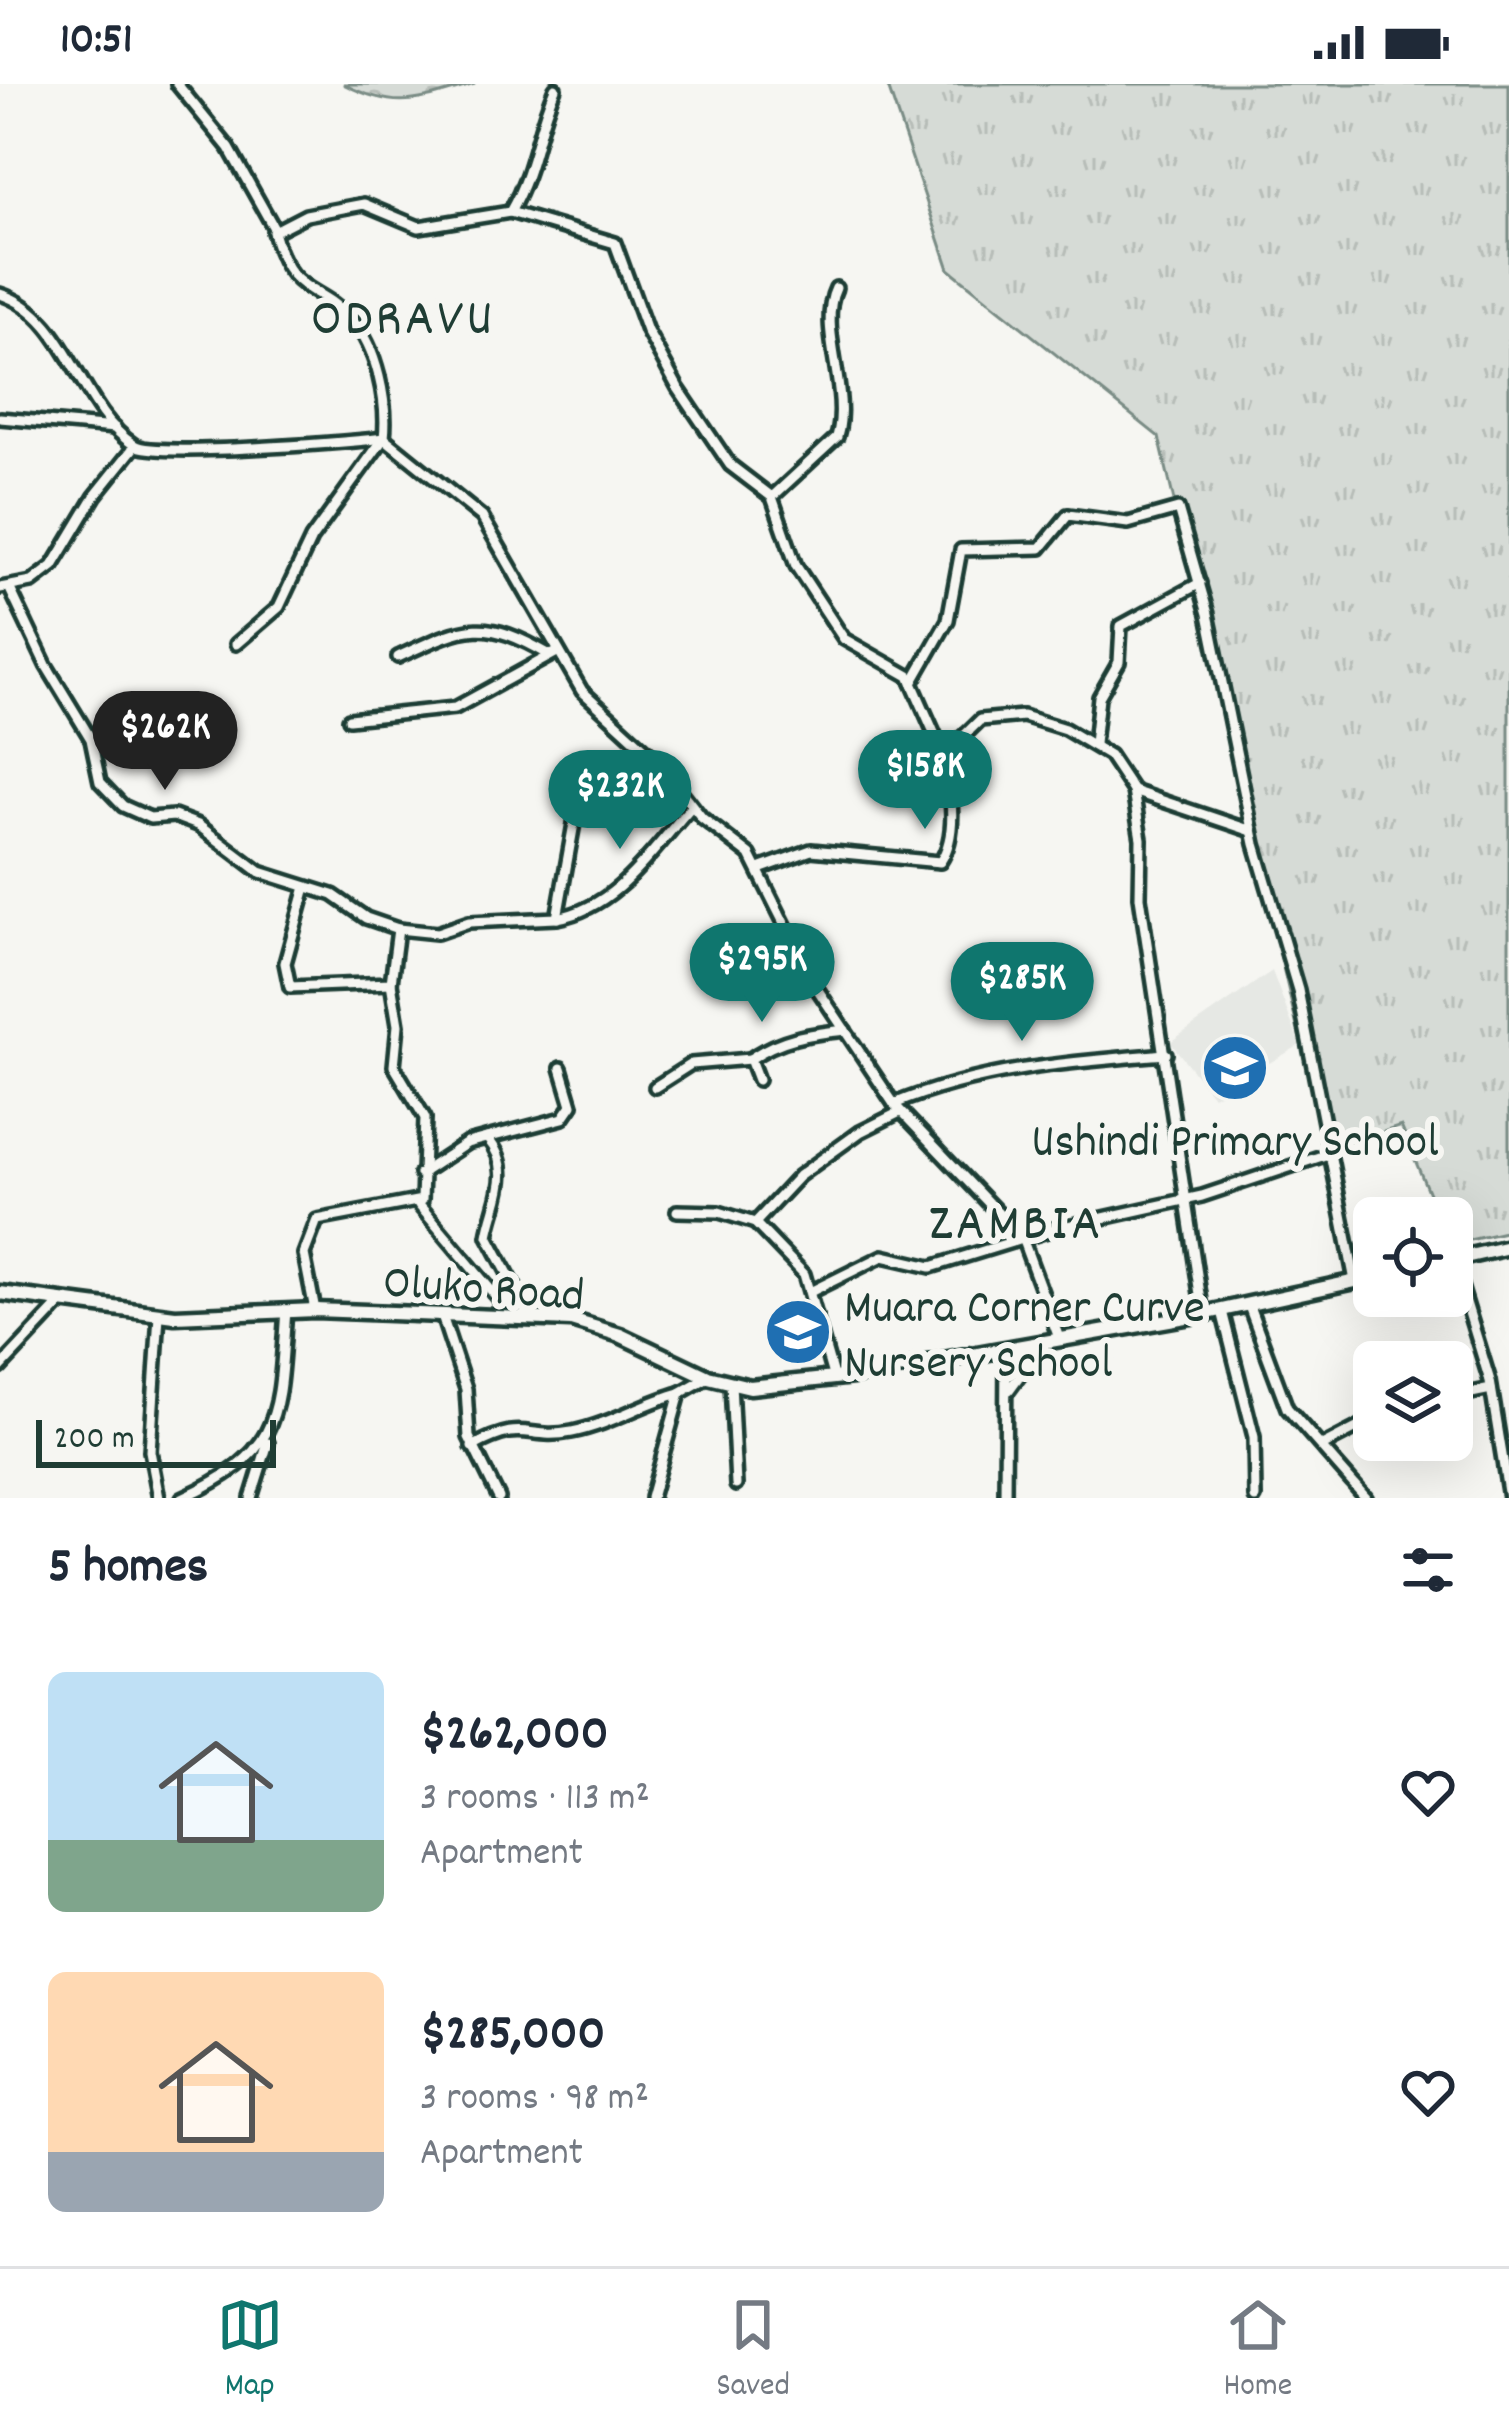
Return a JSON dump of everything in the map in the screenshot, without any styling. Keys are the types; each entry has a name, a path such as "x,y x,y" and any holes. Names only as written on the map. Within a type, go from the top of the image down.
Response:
{"main road":[{"path":"1473,1255 1509,1247"},
{"name":"Oluko Road","path":"0,1293 158,1315 315,1310 527,1317 588,1324 708,1377 784,1386 1203,1315 1353,1281"}],"street":[{"path":"178,84 229,148 274,230 294,280 349,317 361,332 383,400 385,437 311,539 279,607 236,644"},
{"path":"510,212 533,172 538,130 555,88"},
{"path":"274,230 305,215 364,204 418,226 510,212 616,243 647,331 678,388 730,465 772,497 796,566 844,639 904,672 912,683 944,755 951,795 940,862 812,850 760,869"},
{"path":"772,497 832,445 840,428 829,309 836,289"},
{"path":"0,294 34,312 115,428 135,446 185,451 385,437 488,525 554,654 582,691 648,752 691,807 737,841 760,869 816,986 897,1108 1022,1238 1052,1340 1006,1395"},
{"path":"0,418 115,428"},
{"path":"135,446 95,496 53,566 32,582 5,588 91,739 100,782 116,800 150,818 174,816 198,825 260,872 333,895 366,918 398,929 437,933 469,922 557,918 626,886 650,850 691,807"},
{"path":"912,683 943,632 958,554 965,548 1036,549 1069,515 1128,523 1178,509 1199,584 1252,831 1298,990 1353,1272"},
{"path":"1094,744 1099,697 1119,662 1121,626 1199,584"},
{"path":"398,657 448,636 494,627 554,654"},
{"path":"349,719 455,708 554,654"},
{"path":"944,755 980,720 1004,714 1046,722 1094,744 1109,755 1133,791 1141,839 1140,897 1203,1315"},
{"path":"557,918 582,779 592,768 648,752"},
{"path":"1133,791 1252,831"},
{"path":"306,887 285,963 290,987 391,983"},
{"path":"398,929 391,983 398,1024 394,1066 425,1118 418,1205 500,1301 521,1298"},
{"path":"655,1087 691,1064 750,1059 796,1036 845,1030"},
{"path":"755,1223 799,1176 935,1085 1030,1066 1166,1054"},
{"path":"750,1059 758,1080"},
{"path":"420,1174 455,1148 563,1118 572,1105 561,1068"},
{"path":"487,1138 496,1150 504,1185 488,1236 512,1272 527,1317"},
{"path":"812,1291 883,1256 931,1268 1022,1238 1188,1200 1328,1154"},
{"path":"315,1310 304,1254 317,1220 418,1205"},
{"path":"677,1211 719,1212 755,1223 788,1253 812,1291 834,1378"},
{"path":"0,1368 62,1302"},
{"path":"1249,1306 1279,1374 1281,1396 1366,1498"},
{"path":"251,1498 278,1399 286,1310"},
{"path":"1222,1311 1254,1438 1256,1498"},
{"path":"158,1315 150,1451 159,1498"},
{"path":"442,1316 466,1389 465,1424 472,1447 499,1498"},
{"path":"1469,1317 1492,1393 1509,1498"},
{"path":"1005,1498 1006,1348"},
{"path":"472,1447 520,1427 552,1434 586,1428 680,1393 708,1377"},
{"path":"731,1383 736,1485"},
{"path":"651,1498 680,1393"},
{"path":"1473,1395 1509,1396"},
{"path":"1322,1446 1353,1430"},
{"path":"182,1498 224,1477 269,1438"}],"shaded area":[{"path":"1272,971 1300,1045 1213,1096 1170,1042"}],"green space":[{"path":"343,84 475,84 394,101"},
{"path":"887,84 1509,84 1509,1231 1473,1239 1473,1197 1430,1197 1401,1126 1326,1151 1159,437 949,269"}],"place":[{"name":"Ushindi Primary School","path":"1235,1068"},
{"name":"Muara Corner Curve Nursery School","path":"798,1332"}],"district":[{"name":"ODRAVU","path":"403,314"},
{"name":"ZAMBIA","path":"1016,1219"}]}
